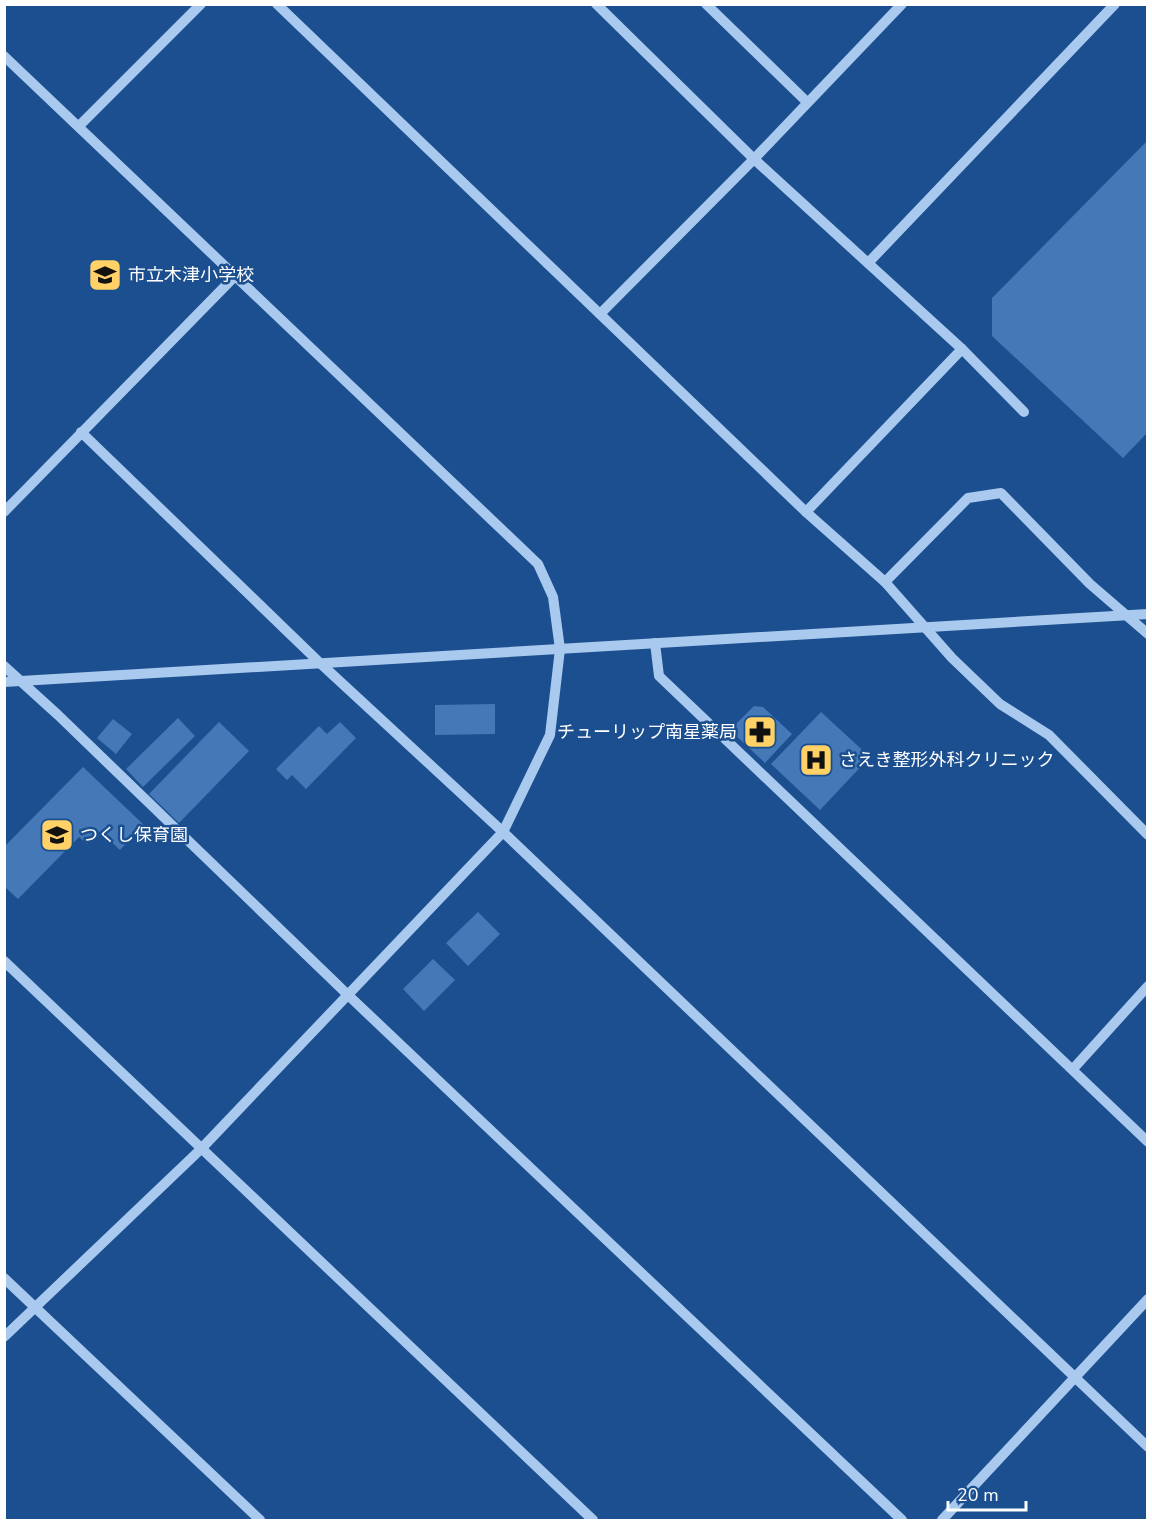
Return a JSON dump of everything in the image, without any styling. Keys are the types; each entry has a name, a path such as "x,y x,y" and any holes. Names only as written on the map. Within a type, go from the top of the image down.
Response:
{"street":[{"path":"79,126 201,4"},
{"path":"277,4 806,512 885,582 921,627 1000,704 1049,735 1148,835"},
{"path":"596,4 754,159 962,349 1024,412"},
{"path":"706,4 807,102"},
{"path":"869,262 1114,4"},
{"path":"600,314 754,159 899,5"},
{"path":"4,56 538,564 553,597 560,649 550,735 503,832 201,1149 4,1337"},
{"path":"4,512 236,275"},
{"path":"806,512 962,349"},
{"path":"81,432 320,663 503,832 1148,1447"},
{"path":"885,582 968,498 1001,493 1090,584 1148,634"},
{"path":"4,682 1148,614"},
{"path":"655,643 659,676 1148,1142"},
{"path":"4,666 902,1521"},
{"path":"4,961 593,1521"},
{"path":"1072,1069 1148,986"},
{"path":"4,1278 260,1521"},
{"path":"942,1521 1148,1299"}],"building":[{"path":"1148,140 1148,432 1123,458 992,336 992,298"},
{"path":"495,704 495,734 435,735 435,705"},
{"path":"754,706 763,707 792,734 765,763 730,730"},
{"path":"821,712 870,757 820,810 771,764"},
{"path":"178,718 195,736 143,787 126,769"},
{"path":"113,719 132,734 116,754 97,738"},
{"path":"219,722 249,751 179,823 149,794"},
{"path":"340,722 356,738 306,789 292,775 287,780 276,769 319,726 327,734"},
{"path":"83,767 144,825 120,850 100,831 87,844 79,837 18,899 4,886 4,847"},
{"path":"478,912 500,934 468,966 446,943"},
{"path":"433,959 455,980 424,1011 403,989"}],"place":[{"name":"市立木津小学校","path":"105,275"},
{"name":"チューリップ南星薬局","path":"760,732"},
{"name":"さえき整形外科クリニック","path":"816,760"},
{"name":"つくし保育園","path":"57,835"}]}
